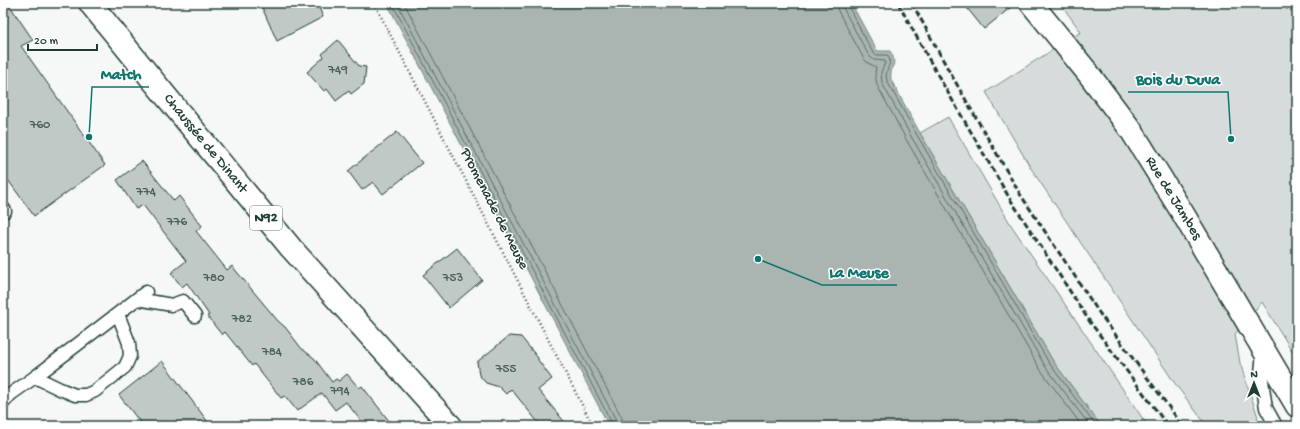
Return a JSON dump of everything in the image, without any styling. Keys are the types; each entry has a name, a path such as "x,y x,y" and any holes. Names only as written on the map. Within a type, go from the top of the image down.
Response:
{"main road":[{"name":"Chaussée de Dinant","path":"90,3 291,248 451,426"},
{"name":"Rue de Jambes","path":"1031,3 1131,130 1297,406"}],"lane":[{"path":"3,403 11,394 141,296 172,305 183,301 195,316"},
{"path":"35,377 75,395 86,395 95,391 125,367 130,356 129,343 118,314"},
{"path":"1263,348 1261,373 1266,408 1276,426"}],"path":[{"name":"Promenade de Meuse","path":"374,3 594,426"},
{"path":"1276,3 1297,13"}],"shaded area":[{"path":"1060,3 1297,3 1297,359 1262,302 1235,334 1240,363 1258,417 1255,424 1256,426 1207,426 1176,385 1032,170 986,92 1081,32"},
{"path":"948,117 1011,225 1149,426 1101,426 1053,361 920,133"}],"water":[{"path":"387,3 851,3 877,51 890,51 893,56 894,63 891,72 891,80 920,133 1053,361 1101,426 609,426"}],"building":[{"path":"3,3 8,3 33,40 21,46 105,165 34,216 3,173"},
{"path":"260,3 317,3 323,17 277,41"},
{"path":"963,3 1016,3 984,29"},
{"path":"338,40 359,66 366,67 364,84 351,94 349,91 336,101 327,89 324,91 307,72 324,57 322,54"},
{"path":"397,132 422,163 383,194 373,182 362,190 348,171"},
{"path":"142,161 174,201 179,196 202,226 196,231 227,270 232,266 302,349 314,358 332,382 336,379 339,381 347,374 359,388 362,386 393,426 365,426 346,402 335,410 322,393 297,411 285,396 281,398 254,364 252,366 225,332 222,335 207,316 209,315 187,283 182,287 171,273 186,261 143,205 136,209 117,180"},
{"path":"457,248 482,280 449,308 423,275"},
{"path":"509,336 521,337 538,358 552,379 538,390 568,426 541,426 511,389 506,394 499,387 486,383 479,375 477,362"},
{"path":"162,361 211,426 143,426 119,395"}],"railway":[{"path":"898,3 936,72 1010,199 1090,322 1168,426"},
{"path":"912,3 1020,194 1100,314 1183,426"}],"place":[{"name":"Match","path":"89,137"},
{"name":"Bois du Duva","path":"1231,139"},
{"name":"La Meuse","path":"758,259"}]}
